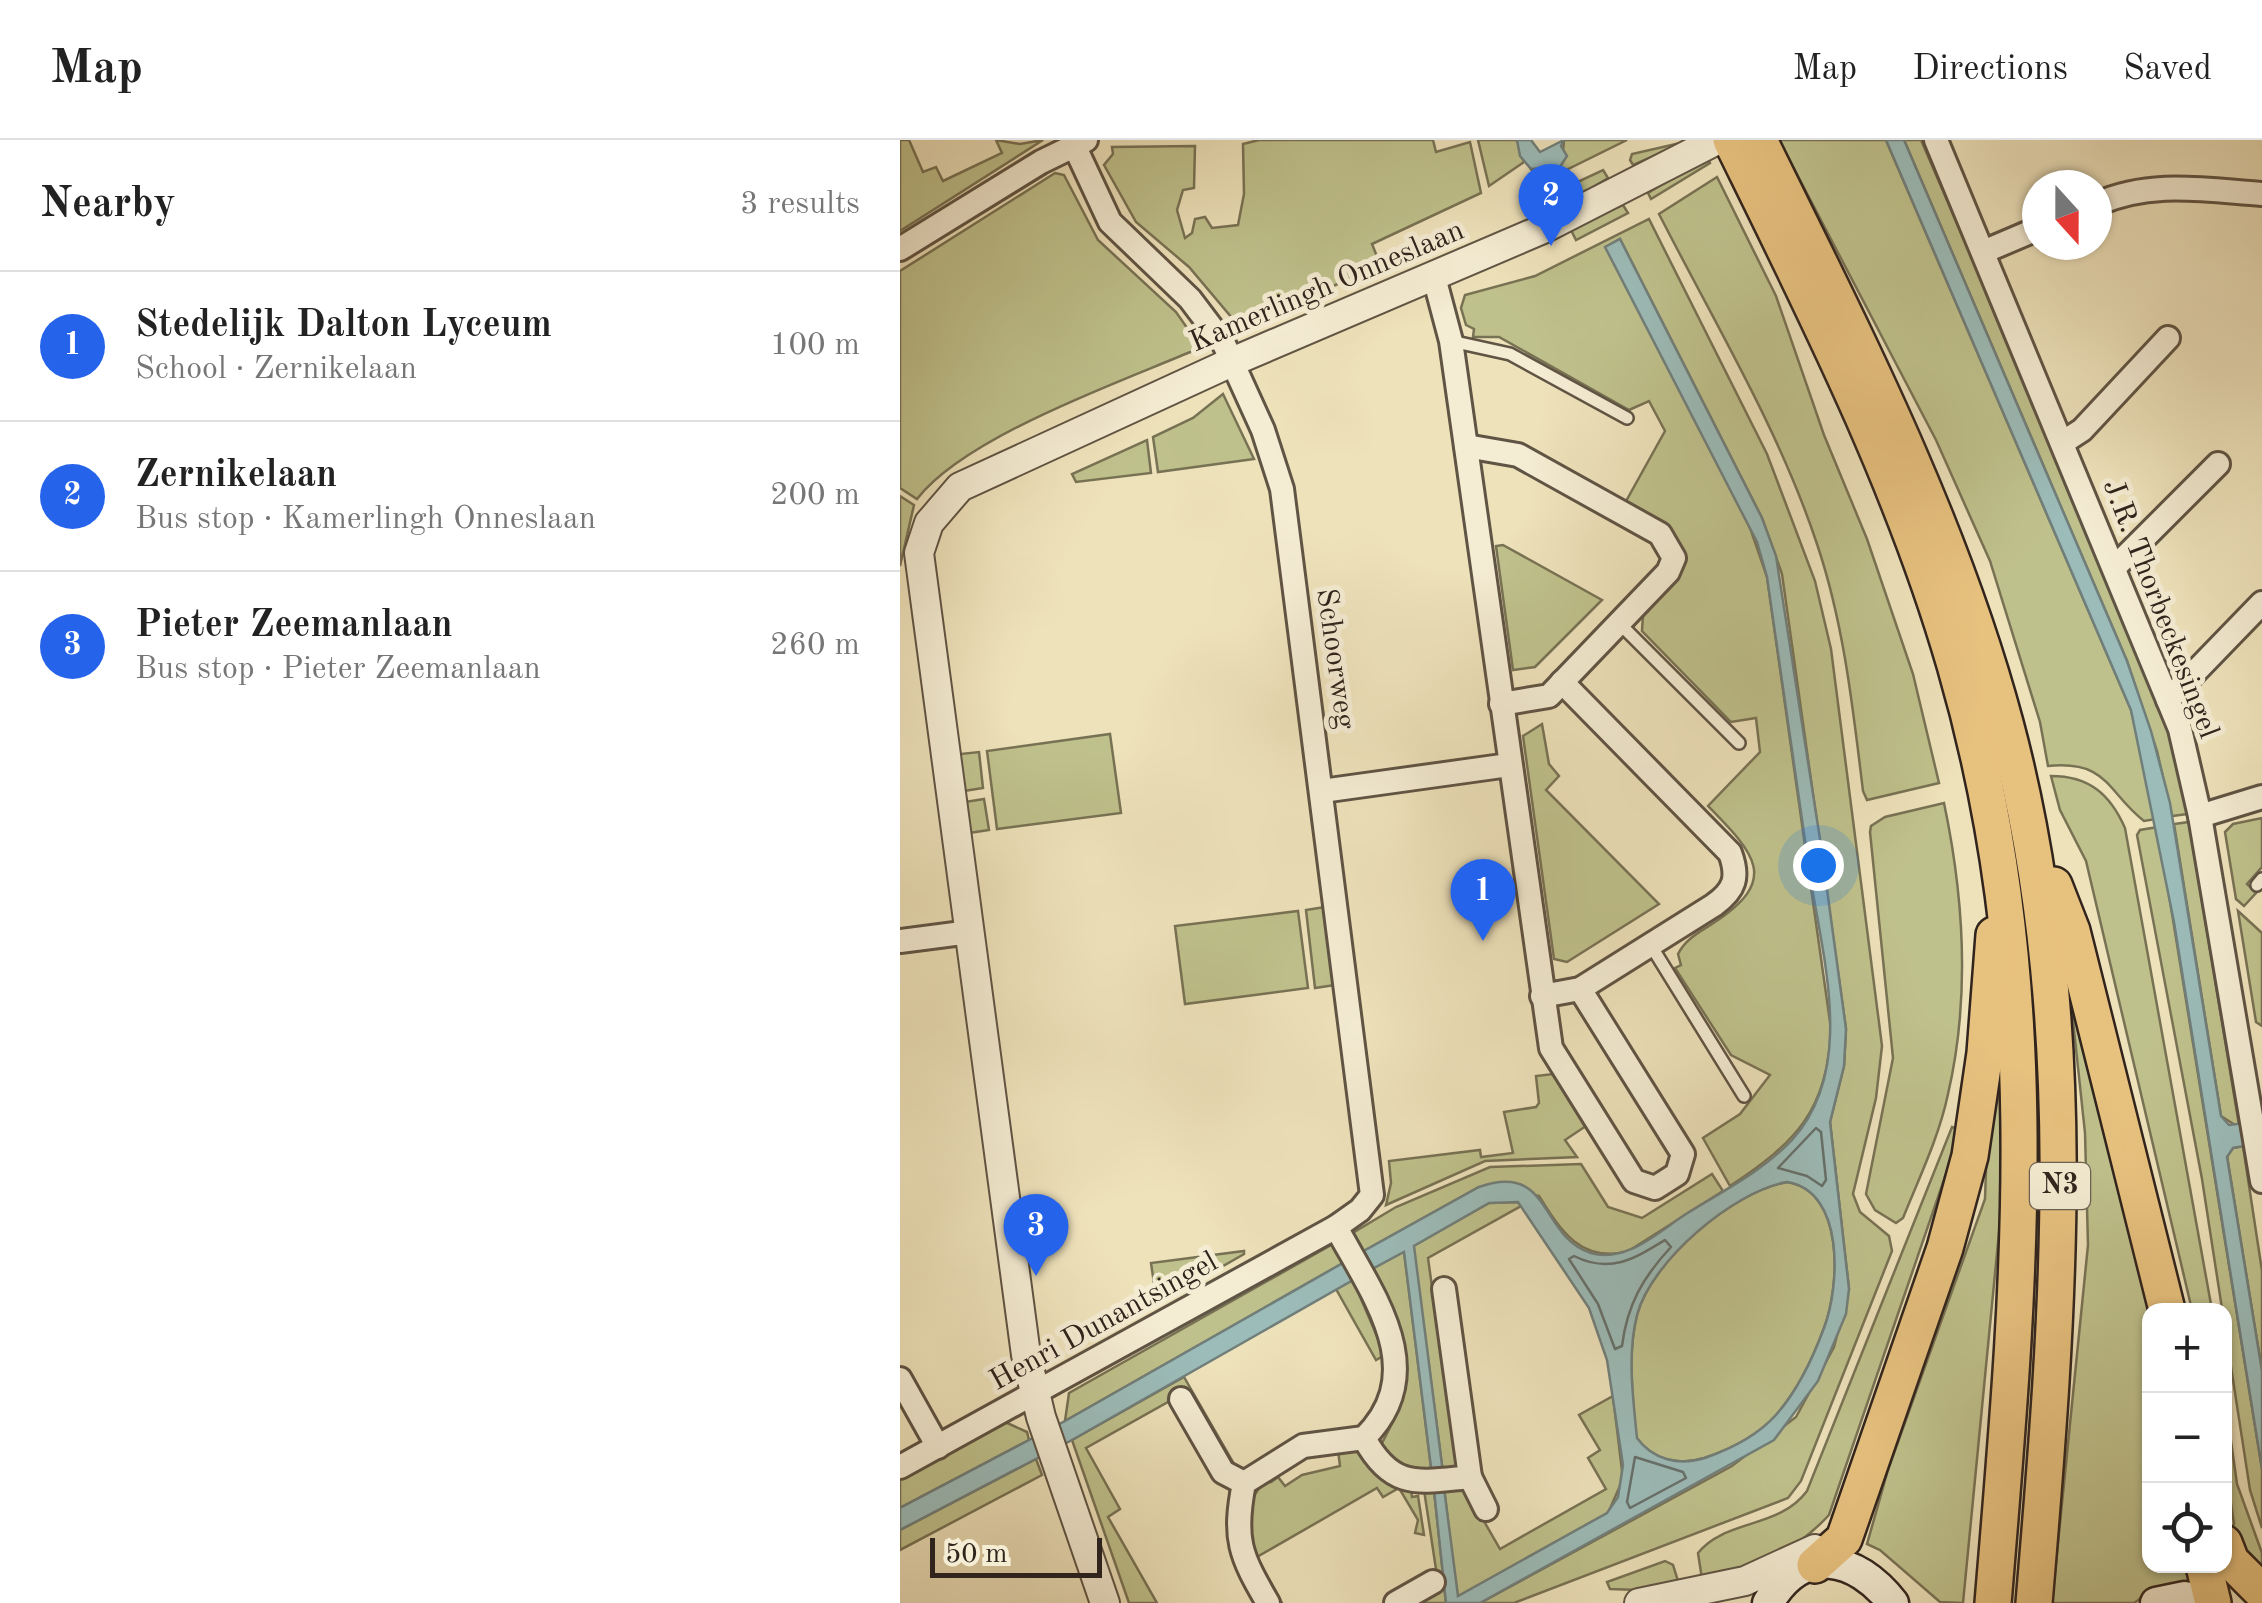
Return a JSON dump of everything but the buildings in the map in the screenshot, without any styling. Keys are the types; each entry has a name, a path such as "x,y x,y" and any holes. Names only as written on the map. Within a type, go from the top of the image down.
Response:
{"main road":[{"name":"N3","path":"1731,140 1793,238 1891,413 1956,568 2006,724 2026,809 2055,1006 2060,1110 2054,1362 2034,1603"},
{"name":"N3","path":"1760,140 1793,238 1907,522 1955,666 2000,870 2016,1012 2021,1153 2015,1320 1993,1603"},
{"name":"N3","path":"2026,809 2072,931 2165,1303"},
{"name":"N3","path":"1835,1556 1870,1512 1881,1433 1945,1248 1970,1156 1985,1054 2000,870"},
{"path":"1791,1603 1801,1593 1833,1579 1835,1556"},
{"path":"1835,1556 1870,1574 1893,1603"},
{"path":"1768,1603 1784,1582 1835,1556 1881,1564 1921,1603"},
{"path":"2232,1562 2262,1592"},
{"path":"2156,1603 2185,1597 2212,1603 2206,1573"}],"street":[{"name":"Kamerlingh Onneslaan","path":"970,932 919,553 928,523 960,487 1234,362 1543,229 1716,140"},
{"name":"J.R. Thorbeckesingel","path":"1936,140 2168,700 2200,816 2251,1052 2252,1117 2262,1181"},
{"path":"900,249 1080,142"},
{"name":"Schoorweg","path":"1080,142 1110,222 1190,299 1234,362 1264,430 1282,489 1371,1180 1372,1195 1360,1210 1336,1226"},
{"path":"2112,197 2161,187 2262,194"},
{"path":"1984,252 2022,236"},
{"path":"1434,277 1451,341 1550,1048 1634,1180 1655,1188 1677,1174 1683,1154 1580,989"},
{"path":"2062,443 2082,430 2168,338"},
{"path":"1466,446 1518,455 1667,540 1674,558 1672,568 1548,696 1502,704"},
{"path":"2114,568 2218,464"},
{"path":"2168,700 2262,602"},
{"path":"1542,996 1580,989 1730,893 1736,878 1732,858 1562,682"},
{"path":"1322,792 1510,764"},
{"path":"2200,816 2262,797"},
{"path":"900,940 970,932 1014,1282 1038,1406 1106,1603"},
{"path":"1268,1603 1239,1552 1238,1514 1244,1483 1303,1446 1364,1438 1391,1407 1396,1373 1383,1315 1336,1226"},
{"name":"Henri Dunantsingel","path":"900,1467 1038,1406 1336,1226"},
{"path":"1444,1288 1470,1477 1486,1509"},
{"path":"900,1379 938,1447"},
{"path":"1181,1399 1223,1472 1244,1483"},
{"path":"1364,1438 1375,1458 1392,1475 1420,1482 1470,1477"},
{"path":"1639,1603 1835,1556"},
{"path":"1396,1603 1432,1582"}],"lane":[{"path":"1451,341 1510,354 1627,418"},
{"path":"1619,623 1738,743"},
{"path":"1650,944 1744,1096"}],"green space":[{"path":"900,140 909,140 923,172 936,167 943,181 1002,153 996,140 1020,144 1043,140 900,231"},
{"path":"1259,140 1433,140 1436,152 1470,142 1481,193 1372,244 1380,264 1274,314 1238,325 1189,267 1136,222 1104,165 1113,154 1112,147 1195,146 1194,188 1183,190 1177,210 1185,238 1192,233 1195,219 1205,217 1212,228 1238,225 1244,194 1243,144"},
{"path":"1478,140 1517,140 1524,162 1489,186"},
{"path":"1564,140 1627,140 1540,183 1531,169 1543,171 1563,152"},
{"path":"1779,140 1886,140 2131,710 2156,819 2144,821 2095,773 2068,765 2048,766 2040,722 1990,561 1936,440"},
{"path":"1904,140 1921,140 2137,640 2170,734 2188,814 2172,816 2157,751 2127,661"},
{"path":"1689,141 1633,165 1630,160 1632,154"},
{"path":"1707,157 1710,163 1651,199 1648,193"},
{"path":"1603,170 1608,178 1585,192 1543,205 1539,200"},
{"path":"1055,173 1064,175 1098,240 1176,312 1197,342 1195,350 1007,433 940,476 917,499 900,488 900,271"},
{"path":"1717,177 1776,296 1824,435 1867,539 1913,674 1939,783 1867,800 1863,791 1841,636 1802,501 1765,418 1659,214"},
{"path":"1623,205 1628,213 1576,240 1569,226"},
{"path":"1649,219 1767,454 1815,581 1831,649 1882,1046 1876,1098 1853,1194 1860,1212 1889,1236 1892,1251 1801,1481 1788,1498 1514,1603 1480,1603 1732,1466 1796,1417 1834,1347 1849,1289 1830,1122 1844,1066 1846,1029 1782,574 1762,518 1620,239 1606,247 1746,516 1767,577 1831,1029 1823,1082 1804,1122 1773,1155 1730,1186 1703,1138 1740,1114 1770,1075 1731,1055 1675,968 1681,965 1678,954 1685,944 1734,908 1753,880 1754,866 1748,853 1708,806 1760,752 1756,718 1731,722 1642,631 1643,615 1677,580 1684,559 1671,529 1625,503 1665,431 1649,401 1629,410 1499,337 1473,337 1474,329 1466,325 1461,308 1465,295 1535,276"},
{"path":"1223,394 1254,459 1158,472 1153,437 1193,418"},
{"path":"1147,440 1151,473 1076,482 1072,474"},
{"path":"900,496 914,505 900,566"},
{"path":"1503,545 1602,600 1535,667 1513,670 1496,546"},
{"path":"1542,724 1549,764 1559,776 1546,790 1659,904 1567,962 1554,959 1523,736"},
{"path":"1110,734 1121,813 997,829 987,751"},
{"path":"979,752 983,788 964,791 960,754"},
{"path":"2051,776 2076,779 2097,789 2125,828 2211,1303 2190,1303 2086,861 2060,810"},
{"path":"984,799 989,830 969,833 965,802"},
{"path":"1944,803 1956,875 1962,949 1955,1058 1928,1157 1903,1218 1896,1223 1875,1210 1866,1194 1893,1058 1870,832 1871,826 1885,817"},
{"path":"2262,818 2262,867 2247,884 2256,893 2244,906 2236,899 2225,832 2233,824"},
{"path":"2189,822 2239,1125 2221,1116 2174,824"},
{"path":"2158,827 2262,1469 2262,1528 2250,1490 2232,1373 2232,1303 2221,1303 2202,1179 2137,835 2140,830"},
{"path":"1325,907 1335,985 1315,988 1306,910"},
{"path":"1298,911 1308,988 1185,1004 1175,926"},
{"path":"2238,911 2262,933 2262,1026 2256,1022"},
{"path":"2064,936 2148,1303 2142,1303 2142,1573 2192,1573 2191,1588 2144,1596 2134,1603 2052,1603 2088,1245 2085,1133"},
{"path":"2007,1024 2004,1181 1963,1603 1940,1602 1880,1550 1867,1544 1888,1470 1985,1199 1991,1027"},
{"path":"1553,1074 1586,1126 1565,1140 1577,1157 1485,1161 1386,1205 1391,1183 1389,1161 1480,1150 1481,1157 1513,1153 1504,1112 1536,1107 1536,1076"},
{"path":"1952,1127 1961,1130 1829,1515 1801,1540 1771,1558 1702,1579 1698,1553 1709,1542 1782,1512 1807,1491"},
{"path":"2243,1146 2262,1271 2262,1371 2227,1156 2233,1148"},
{"path":"1581,1164 1608,1207 1642,1218 1712,1174 1723,1191 1627,1252 1611,1254 1584,1248 1574,1241 1539,1196 1479,1187 1362,1252 1351,1234 1396,1207 1490,1167"},
{"path":"1787,1182 1806,1189 1819,1203 1833,1243 1835,1266 1829,1310 1810,1362 1784,1405 1752,1435 1704,1458 1676,1461 1658,1456 1636,1438 1633,1407 1632,1345 1645,1294 1697,1232 1743,1199"},
{"path":"1518,1202 1521,1206 1428,1258 1454,1446 1459,1449 1459,1464 1443,1473 1413,1246 1489,1203"},
{"path":"1333,1244 1343,1263 1065,1421 1069,1393"},
{"path":"1404,1251 1432,1475 1408,1475 1379,1449 1400,1408 1404,1366 1372,1269"},
{"path":"1244,1254 1157,1304 1151,1263"},
{"path":"1353,1280 1382,1348 1383,1356 1376,1360 1336,1289"},
{"path":"1184,1377 1237,1469 1186,1392 1086,1448 1120,1509 1108,1517 1157,1603 1129,1603 1072,1440"},
{"path":"1613,1396 1623,1479 1608,1513 1457,1597 1444,1488 1466,1490 1500,1549 1606,1489 1588,1458 1600,1450 1579,1415"},
{"path":"1005,1422 1027,1432 1029,1440 900,1508 900,1479"},
{"path":"1353,1448 1411,1489 1412,1497 1418,1496 1424,1535 1415,1533 1418,1520 1399,1488 1383,1497 1377,1488 1257,1557 1282,1603 1277,1603 1261,1572 1250,1540 1250,1507 1256,1492 1268,1478 1271,1482 1278,1477 1285,1486 1302,1475 1340,1466 1338,1450"},
{"path":"2232,1449 2237,1484 2262,1553 2262,1582 2232,1535"},
{"path":"1036,1459 1042,1475 900,1550 900,1530"},
{"path":"1424,1490 1434,1490 1446,1603 1414,1603 1439,1589"},
{"path":"1665,1561 1673,1565 1678,1581 1638,1590 1610,1589 1607,1582"}],"water":[{"path":"1517,140 1531,140 1540,152 1564,140 1561,146 1567,156 1560,167 1531,169 1520,156"},
{"path":"1886,140 1904,140 2127,661 2170,803 2221,1116 2229,1125 2262,1121 2262,1143 2233,1148 2227,1157 2262,1371 2262,1469 2174,922 2131,710"},
{"path":"1620,239 1762,518 1776,556 1822,852 1807,854 1767,577 1757,542 1605,247"},
{"path":"1823,860 1846,1029 1844,1066 1830,1122 1849,1289 1846,1314 1818,1381 1774,1440 1480,1603 1446,1603 1434,1490 1444,1488 1458,1596 1607,1513 1618,1497 1623,1465 1607,1360 1589,1308 1518,1202 1489,1203 1414,1246 1443,1473 1432,1475 1404,1252 1372,1269 1362,1252 1479,1187 1503,1182 1520,1184 1533,1192 1574,1245 1591,1253 1617,1254 1653,1237 1781,1151 1812,1110 1824,1078 1830,1043 1826,969 1808,862","holes":["1787,1182 1806,1189 1828,1221 1835,1266 1829,1310 1804,1373 1776,1415 1743,1441 1695,1460 1676,1461 1651,1452 1637,1438 1633,1392 1634,1330 1645,1294 1677,1252 1720,1214 1766,1188"]},
{"path":"1343,1263 1353,1280 1072,1440 900,1530 900,1508 1065,1421"}],"place":[{"name":"Zernikelaan","path":"1551,246"},
{"name":"Stedelijk Dalton Lyceum","path":"1483,941"},
{"name":"Pieter Zeemanlaan","path":"1036,1276"}]}
